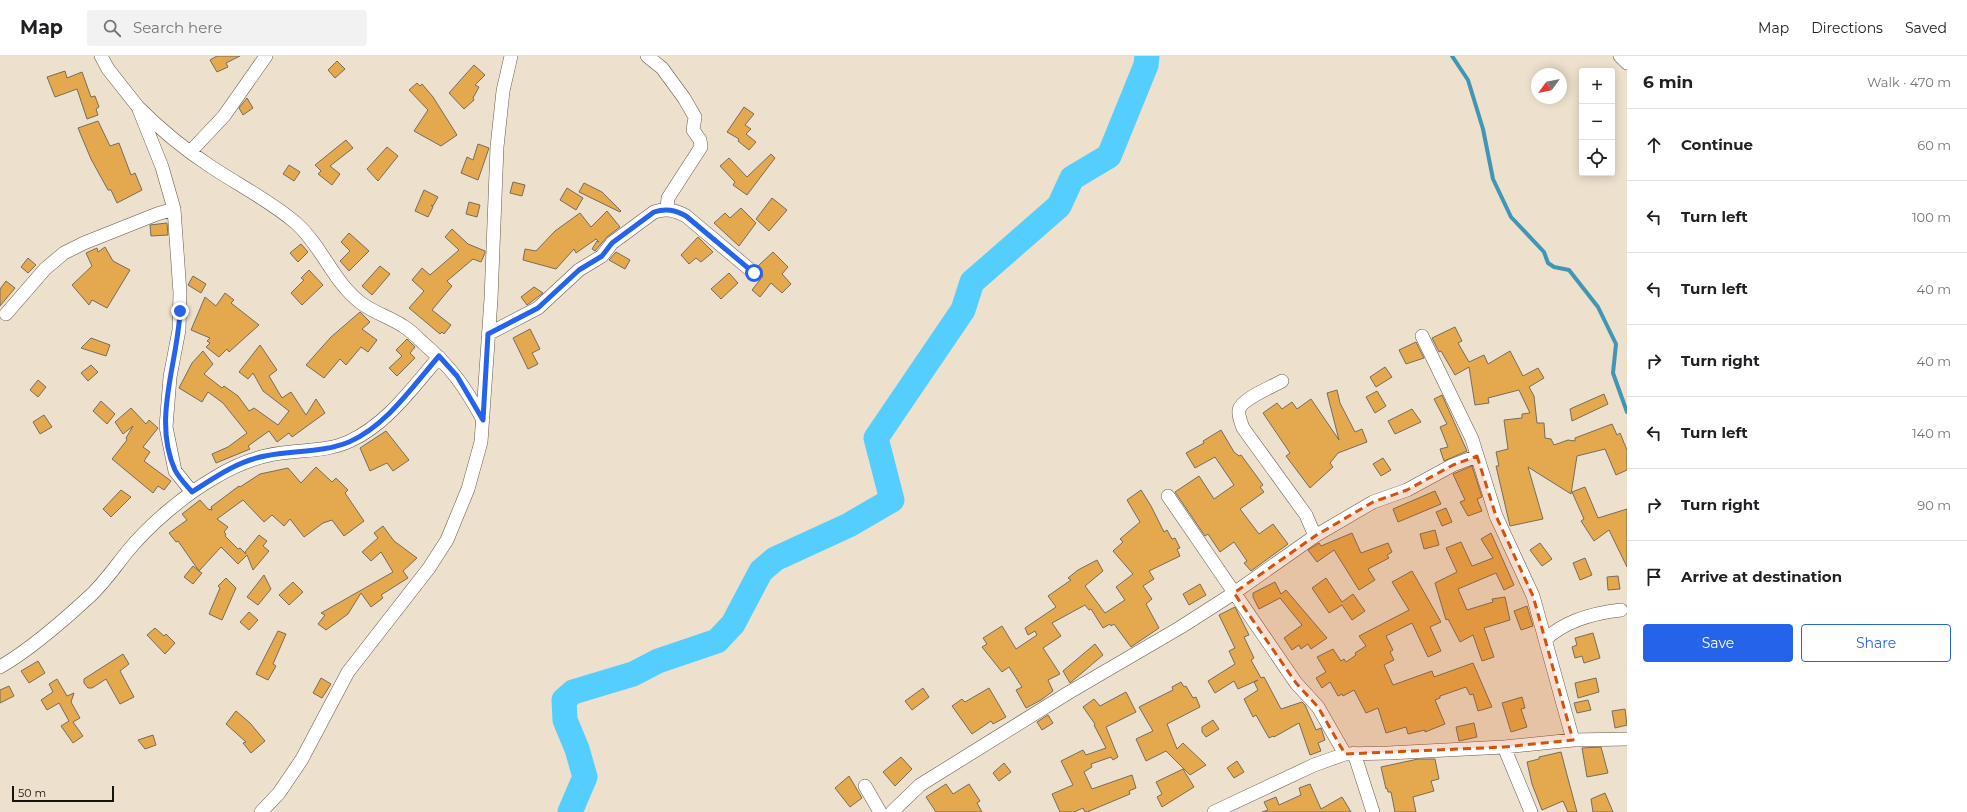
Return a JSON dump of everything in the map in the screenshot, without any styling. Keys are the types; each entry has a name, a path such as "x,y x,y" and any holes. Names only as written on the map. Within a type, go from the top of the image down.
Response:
{"street":[{"path":"102,56 113,75 138,107 156,125 190,152 241,186 274,205 310,238 340,283 350,293 361,303 404,326 439,356 457,376 483,420"},
{"path":"190,152 224,116 266,56"},
{"path":"261,812 279,793 302,759 348,672 428,568 446,540 468,489 476,465 481,442 483,420 497,147 503,91 511,56"},
{"path":"647,56 662,68 684,98 695,117 693,130 700,140 701,147 668,198 668,209"},
{"path":"1620,56 1627,63"},
{"path":"138,107 162,167 174,209 180,293 179,330 170,376 166,427 175,471 192,492"},
{"path":"6,314 45,269 64,253 91,240 157,214 174,209"},
{"path":"488,334 538,308 579,270 602,256 612,243 654,212 668,209 686,216 754,273"},
{"path":"1422,336 1435,366 1465,422 1496,516 1533,596 1573,740"},
{"path":"0,667 18,657 90,596 144,534 192,492 214,478 248,460 291,452 310,452 349,442 381,420 395,407 439,356"},
{"path":"1282,381 1243,402 1239,410 1239,418 1244,428 1306,515 1315,536"},
{"path":"892,812 920,785 1234,593 1315,536 1373,502 1407,490 1453,465 1477,456"},
{"path":"1168,496 1296,683 1318,707 1349,754 1373,812"},
{"path":"1546,639 1562,627 1590,615 1620,610"},
{"path":"1218,811 1314,765 1349,754 1504,747 1573,740 1627,739"},
{"path":"1504,747 1532,812"},
{"path":"865,786 880,812"}],"highlighted area":[{"path":"1477,456 1496,516 1533,596 1573,740 1504,747 1345,754 1318,707 1296,683 1234,593 1315,536 1373,502 1407,490 1453,465"}],"building":[{"path":"217,56 240,56 226,63 228,67 217,72 210,60"},
{"path":"337,61 345,69 335,78 328,70"},
{"path":"474,65 485,75 475,85 479,87 473,98 474,100 464,109 449,93"},
{"path":"65,71 67,78 82,72 91,97 95,96 99,107 96,109 98,115 87,119 77,89 55,97 47,77"},
{"path":"417,83 420,86 422,84 433,97 457,135 441,146 414,131 428,110 409,90"},
{"path":"247,98 253,108 243,115 239,108"},
{"path":"744,107 754,114 745,125 751,129 746,134 756,142 749,150 738,141 739,139 727,132"},
{"path":"98,121 110,146 119,143 131,175 135,173 142,190 117,203 111,190 108,190 91,159 78,128"},
{"path":"346,140 353,148 330,166 340,174 332,185 318,174 321,171 315,165"},
{"path":"478,144 489,148 478,180 461,173 467,157 473,160"},
{"path":"387,147 398,156 378,181 367,169"},
{"path":"771,154 775,158 747,195 733,185 735,182 720,166 729,158 747,177"},
{"path":"289,165 300,172 294,181 283,174"},
{"path":"513,182 525,185 522,196 510,193"},
{"path":"584,183 602,192 621,211 620,212 579,192"},
{"path":"567,188 583,198 576,210 560,200"},
{"path":"424,190 438,197 433,206 431,205 433,207 428,217 415,211"},
{"path":"772,198 787,210 769,231 756,219"},
{"path":"469,202 480,205 477,217 466,214"},
{"path":"741,208 756,223 739,246 714,223 725,213 730,218"},
{"path":"607,211 620,227 607,237 595,251 592,249 597,241 599,242 596,239 576,253 574,249 556,269 523,260 525,249 536,251 555,231 580,213 591,227"},
{"path":"167,223 168,235 151,236 150,225"},
{"path":"452,229 468,244 485,251 485,253 481,262 473,259 447,281 452,286 432,310 451,325 444,334 442,332 440,334 409,308 424,291 412,280 422,268 430,275 459,250 445,237"},
{"path":"349,233 369,251 349,271 340,261 350,251 341,242"},
{"path":"698,237 713,252 701,262 696,258 689,264 681,255"},
{"path":"301,244 308,252 298,262 290,253"},
{"path":"105,247 113,261 130,270 107,308 92,300 89,305 72,285 92,266 86,253 97,248 98,252"},
{"path":"616,252 630,260 625,269 609,260"},
{"path":"773,252 788,267 782,274 791,284 782,293 771,283 760,297 752,290 763,276 758,266"},
{"path":"28,258 36,265 28,273 21,267"},
{"path":"380,266 390,274 372,295 362,286"},
{"path":"309,270 323,285 302,305 291,293 304,280 301,278"},
{"path":"729,273 738,283 721,299 711,289"},
{"path":"193,276 206,284 201,293 188,285"},
{"path":"6,281 15,288 0,306 0,289"},
{"path":"534,287 543,293 527,305 521,297"},
{"path":"225,293 234,300 231,303 259,325 229,352 227,349 219,357 206,347 210,343 207,341 210,338 191,330 205,297 216,306"},
{"path":"360,312 370,322 362,329 377,340 368,352 361,347 346,365 340,359 324,378 306,365 331,337"},
{"path":"1455,327 1462,341 1458,343 1469,362 1484,355 1488,364 1510,351 1523,376 1538,368 1544,378 1529,387 1534,396 1537,423 1544,423 1545,438 1551,439 1554,445 1568,440 1575,441 1575,438 1612,424 1617,435 1620,433 1627,450 1627,470 1616,475 1605,449 1577,456 1571,494 1528,467 1543,519 1510,526 1496,466 1499,466 1496,452 1508,449 1504,420 1522,418 1522,414 1530,413 1519,390 1488,398 1489,403 1475,405 1469,367 1455,375 1441,351 1439,352 1432,338"},
{"path":"530,329 540,349 532,353 538,364 528,369 513,338"},
{"path":"91,338 110,345 106,356 81,348"},
{"path":"407,339 415,347 410,353 415,358 397,376 389,368 402,356 396,350"},
{"path":"1416,342 1424,358 1406,364 1399,350"},
{"path":"260,345 277,370 269,376 282,398 291,392 306,415 316,399 325,413 292,437 289,433 277,442 269,431 248,446 250,449 216,463 212,454 228,447 247,433 223,403 208,392 202,402 179,388 192,363 203,351 213,364 204,374 222,388 224,386 238,396 249,411 254,408 278,425 289,411 263,391 253,373 248,379 239,372"},
{"path":"91,365 98,372 88,381 81,373"},
{"path":"1385,367 1392,377 1376,387 1370,377"},
{"path":"38,380 46,387 38,397 30,390"},
{"path":"1337,390 1340,403 1355,432 1362,429 1367,442 1338,453 1330,463 1333,467 1310,488 1286,456 1290,453 1263,413 1277,403 1282,409 1292,402 1297,409 1311,399 1339,440 1327,393"},
{"path":"1377,391 1386,406 1375,413 1366,397"},
{"path":"1604,394 1608,404 1572,421 1570,409"},
{"path":"1442,395 1467,451 1444,461 1440,449 1448,447 1440,427 1447,424 1434,399"},
{"path":"101,401 115,414 107,424 93,411"},
{"path":"131,408 146,424 149,420 158,428 143,447 150,452 144,461 171,481 164,490 158,486 153,493 112,459 127,440 126,438 133,426 123,434 115,422"},
{"path":"1412,409 1421,422 1395,434 1388,421"},
{"path":"44,415 52,427 40,434 33,422"},
{"path":"1221,430 1234,452 1239,456 1241,455 1263,485 1260,487 1264,492 1240,509 1259,534 1273,524 1288,544 1251,571 1244,563 1247,561 1234,542 1220,552 1208,534 1205,536 1175,492 1199,476 1214,499 1234,485 1215,457 1195,468 1186,453 1204,443 1203,441"},
{"path":"386,431 409,460 393,471 387,463 370,471 360,448"},
{"path":"1383,458 1391,470 1381,476 1373,464"},
{"path":"1472,466 1482,497 1477,499 1482,511 1468,516 1460,502 1465,500 1453,474"},
{"path":"316,467 332,482 336,478 348,490 345,493 364,521 344,536 332,520 323,523 304,537 290,519 284,526 272,515 264,522 243,500 217,519 228,527 224,532 226,534 225,536 238,549 240,548 246,554 245,552 259,535 267,541 263,546 269,551 253,570 247,555 238,564 221,547 199,571 178,541 176,542 169,533 187,520 182,514 200,500 208,509 212,510 211,507 239,486 240,487 260,474 288,468 301,483"},
{"path":"1585,487 1598,518 1627,509 1627,567 1609,530 1594,541 1581,521 1584,519 1572,492"},
{"path":"121,490 131,497 111,517 103,509"},
{"path":"1141,490 1164,532 1167,530 1172,539 1175,538 1180,548 1177,549 1180,556 1149,571 1154,579 1143,586 1152,599 1146,604 1159,628 1131,647 1114,624 1111,626 1110,624 1103,628 1091,609 1089,610 1085,605 1052,623 1061,636 1043,648 1060,674 1048,680 1053,691 1041,700 1026,708 1016,690 1022,687 1009,667 1002,672 982,647 987,644 983,638 1002,626 1016,649 1037,635 1035,631 1028,635 1025,628 1056,607 1048,596 1071,580 1068,578 1078,570 1097,560 1103,571 1085,586 1105,613 1125,600 1116,587 1133,574 1113,551 1123,542 1120,539 1140,522 1127,500"},
{"path":"1435,491 1441,504 1398,522 1393,509"},
{"path":"1446,508 1452,522 1442,526 1436,512"},
{"path":"383,526 394,541 417,558 403,571 408,578 381,595 383,598 371,607 361,593 348,614 326,630 318,624 325,615 321,613 393,572 381,552 371,561 362,552 378,538 374,533"},
{"path":"1435,530 1439,545 1424,549 1420,534"},
{"path":"1352,533 1361,553 1388,543 1392,552 1387,555 1389,558 1368,569 1375,580 1359,590 1334,550 1317,562 1308,550 1319,543 1321,546"},
{"path":"1491,533 1514,585 1504,590 1496,573 1458,589 1467,610 1493,602 1492,599 1505,597 1510,620 1484,628 1494,657 1482,661 1473,635 1460,642 1448,619 1446,620 1435,583 1457,572 1446,548 1461,542 1472,566 1493,558 1481,539"},
{"path":"1540,543 1552,559 1542,566 1530,550"},
{"path":"1585,558 1592,575 1580,580 1573,563"},
{"path":"193,566 202,573 193,584 184,577"},
{"path":"1412,571 1441,622 1430,627 1441,651 1428,657 1412,623 1386,636 1393,650 1390,652 1394,660 1384,665 1393,685 1432,671 1434,677 1473,663 1492,707 1478,711 1473,694 1470,695 1466,687 1440,696 1440,698 1435,700 1445,724 1425,732 1425,730 1408,734 1406,727 1386,733 1378,708 1366,713 1354,690 1343,696 1342,694 1338,696 1330,682 1322,688 1316,678 1326,672 1317,657 1333,649 1341,661 1344,659 1346,662 1356,655 1355,653 1366,646 1359,636 1409,610 1392,582"},
{"path":"264,575 271,589 258,605 247,597"},
{"path":"1618,576 1620,589 1608,590 1607,577"},
{"path":"226,578 236,588 222,620 209,614 220,588 218,586"},
{"path":"1326,578 1342,602 1353,594 1365,611 1352,620 1342,605 1329,613 1312,588"},
{"path":"293,582 303,592 289,605 279,595"},
{"path":"1275,582 1281,594 1286,590 1327,638 1311,649 1308,644 1301,649 1299,645 1292,650 1284,638 1302,625 1280,598 1259,609 1253,597 1253,593"},
{"path":"1200,584 1206,595 1189,605 1183,594"},
{"path":"1527,606 1533,626 1521,630 1514,611"},
{"path":"1235,607 1249,635 1244,637 1254,658 1251,660 1261,678 1264,677 1281,709 1302,702 1305,705 1316,730 1321,728 1325,740 1318,743 1321,751 1310,755 1299,723 1274,737 1269,738 1256,715 1253,717 1244,699 1258,690 1254,682 1258,680 1238,689 1234,681 1215,693 1208,681 1235,664 1229,651 1235,648 1219,615"},
{"path":"249,612 258,620 249,630 240,622"},
{"path":"155,628 164,636 166,634 175,643 165,654 147,635"},
{"path":"278,631 286,634 273,664 276,666 268,680 256,674"},
{"path":"1593,633 1600,658 1584,663 1582,656 1575,658 1572,647 1577,645 1575,638"},
{"path":"1095,644 1103,655 1070,683 1063,671"},
{"path":"123,654 129,664 120,671 134,697 120,704 106,679 92,688 88,688 84,683 84,679"},
{"path":"38,661 45,673 29,683 21,671"},
{"path":"321,678 331,684 322,698 313,693"},
{"path":"1596,678 1599,692 1578,698 1575,683"},
{"path":"57,679 67,696 74,693 71,702 80,718 73,722 83,736 73,743 61,726 69,721 59,703 47,710 41,700 53,692 49,684"},
{"path":"1181,682 1184,687 1186,686 1193,698 1196,697 1200,707 1167,724 1177,749 1183,743 1206,765 1190,775 1166,751 1146,761 1136,739 1153,731 1139,707 1173,690 1172,687"},
{"path":"9,686 14,696 0,703 0,690"},
{"path":"923,688 929,697 912,710 905,701"},
{"path":"989,688 1006,717 993,724 991,721 972,734 952,706 962,699 965,702"},
{"path":"1126,692 1136,712 1106,727 1118,757 1113,760 1111,757 1091,764 1092,767 1084,772 1092,789 1132,775 1136,788 1129,791 1130,794 1087,812 1085,812 1083,808 1074,812 1060,812 1052,794 1073,785 1061,761 1083,750 1086,755 1106,748 1094,725 1095,724 1083,707 1094,699 1100,706"},
{"path":"1522,697 1525,708 1521,709 1527,727 1511,732 1502,703"},
{"path":"1588,700 1591,710 1577,713 1574,703"},
{"path":"1625,709 1627,725 1615,728 1612,711"},
{"path":"236,711 250,723 265,741 251,753 243,743 246,742 226,724"},
{"path":"1048,715 1053,723 1042,730 1037,722"},
{"path":"1213,720 1219,729 1206,737 1202,732 1202,727"},
{"path":"1474,723 1477,737 1459,741 1456,727"},
{"path":"153,735 156,745 145,749 138,740"},
{"path":"1601,747 1608,773 1587,777 1582,748"},
{"path":"1561,752 1577,812 1568,812 1563,801 1542,810 1532,784 1527,762 1539,759 1539,757"},
{"path":"901,757 912,769 895,786 883,772"},
{"path":"1418,759 1435,759 1439,779 1431,781 1434,791 1413,797 1416,812 1395,812 1391,792 1388,792 1387,788 1386,789 1381,767"},
{"path":"1237,761 1244,772 1234,778 1227,768"},
{"path":"1004,763 1011,772 999,781 993,773"},
{"path":"1183,769 1194,787 1162,807 1157,797 1162,794 1156,782"},
{"path":"849,776 862,798 850,807 835,788"},
{"path":"946,784 953,794 969,784 980,801 977,803 982,812 936,812 926,797"},
{"path":"1310,784 1321,809 1342,797 1351,812 1262,812 1268,810 1264,802 1276,797 1279,805 1301,795 1299,788"},
{"path":"1605,793 1613,812 1593,812 1591,799"}],"waterway":[{"path":"570,812 585,777 577,749 565,720 564,700 573,692 633,674 658,661 717,641 733,624 761,571 775,559 849,525 892,500 876,438 963,310 972,282 1059,206 1072,178 1109,156 1146,65 1147,56"},
{"path":"1452,56 1468,80 1483,129 1493,179 1511,217 1544,252 1548,263 1554,267 1569,270 1598,307 1616,344 1613,373 1627,412"}],"route":[{"path":"180,311 176,352 170,376 166,427 175,471 192,492 233,467 248,460 291,452 310,452 349,442 381,420 395,407 439,356 457,376 471,397 483,420 488,334 508,322 538,308 579,270 602,256 612,243 654,212 668,209 686,216 754,273"}]}
